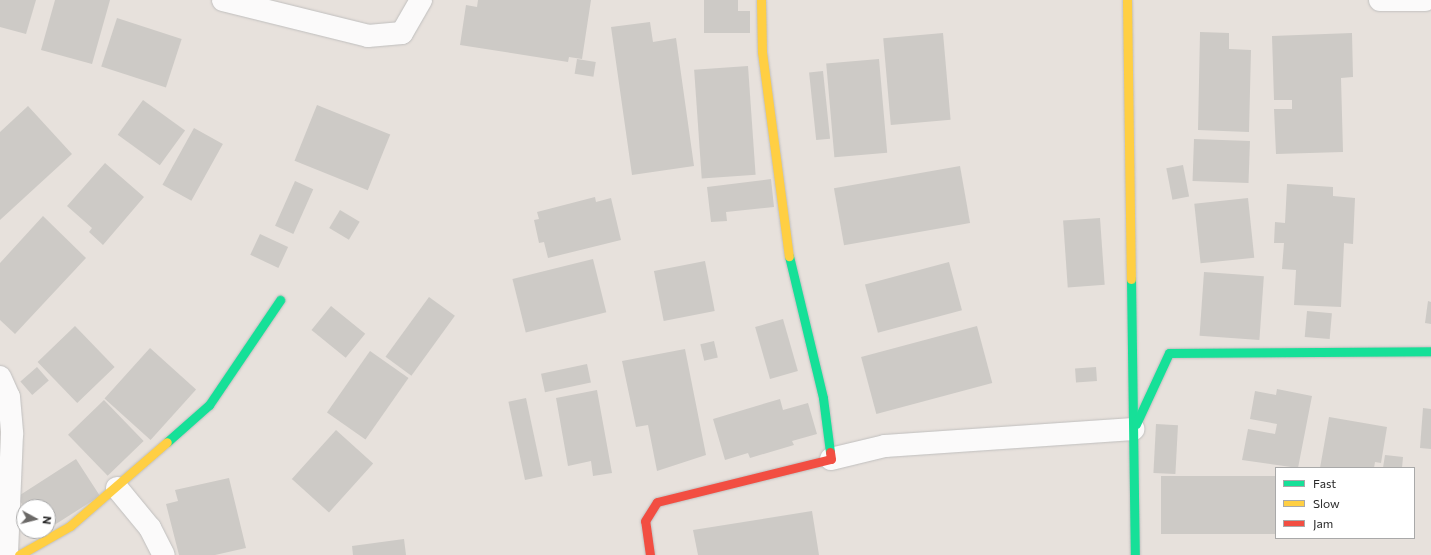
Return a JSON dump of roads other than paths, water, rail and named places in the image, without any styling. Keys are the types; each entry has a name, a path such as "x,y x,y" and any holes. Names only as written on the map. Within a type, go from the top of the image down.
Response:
{"street":[{"path":"223,0 368,36 402,33 421,0"},
{"path":"748,0 761,10 784,237 823,398 832,459"},
{"path":"1127,0 1135,555"},
{"path":"1380,0 1425,0"},
{"path":"20,555 70,526 117,488 209,405 280,300"},
{"path":"1134,429 1169,353 1431,351"},
{"path":"0,377 9,398 12,434 7,555"},
{"path":"650,555 645,521 657,502 885,446 1134,429"},
{"path":"117,488 150,528 164,555"}]}
